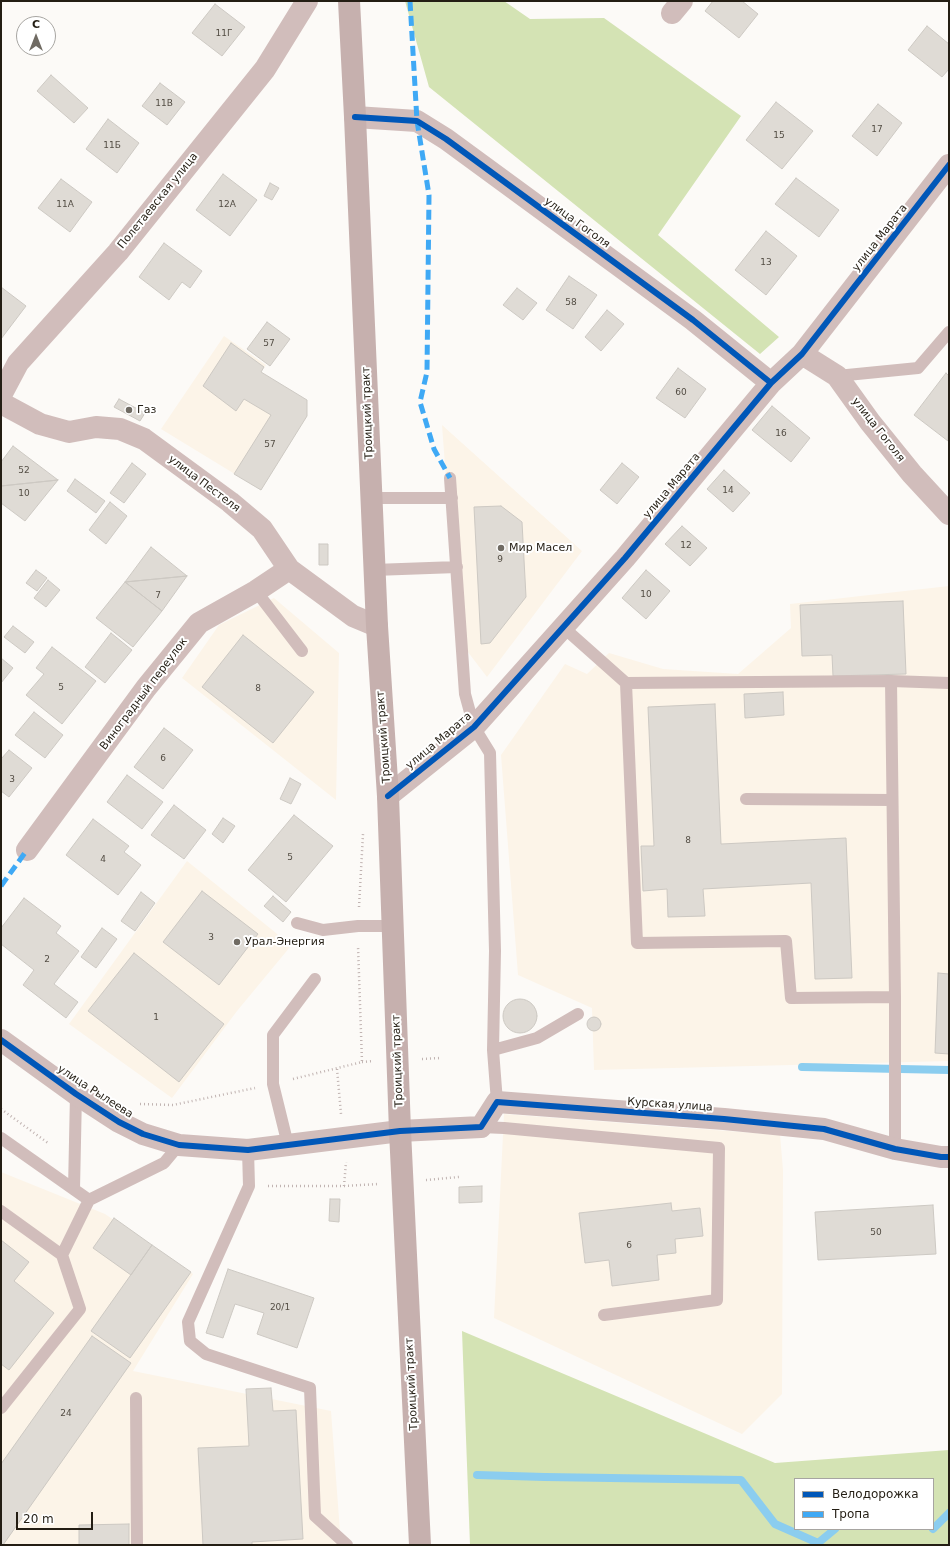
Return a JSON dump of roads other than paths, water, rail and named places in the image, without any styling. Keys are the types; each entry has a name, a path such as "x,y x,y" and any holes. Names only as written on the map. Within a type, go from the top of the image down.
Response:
{"main road":[{"name":"Троицкий тракт","path":"349,1 374,570 388,796 400,1130 420,1545"}],"street":[{"name":"Полетаевская улица","path":"1,395 18,363 118,252 265,69 307,1"},
{"name":"улица Гоголя","path":"355,117 417,121 446,138 693,320 771,383"},
{"name":"улица Марата","path":"388,796 474,727 625,558 771,383 802,354 949,165"},
{"name":"улица Гоголя","path":"802,354 836,376 870,422 912,474 949,514"},
{"name":"улица Пестеля","path":"1,403 40,424 69,432 96,427 120,429 144,439 230,502 262,529 289,569 354,616 377,626"},
{"name":"Виноградный переулок","path":"27,850 146,688 199,623 256,591 289,569"},
{"name":"улица Рылеева","path":"1,1040 76,1094 119,1122 143,1134 179,1145 248,1150 400,1130"},
{"path":"400,1130 481,1127 497,1102"},
{"name":"Курская улица","path":"497,1102 724,1119 824,1129 895,1150 949,1157"}],"lane":[{"path":"836,376 918,368 949,332"},
{"path":"450,478 465,694 474,727 490,753 495,951 493,1050 497,1102"},
{"path":"372,498 452,498"},
{"path":"374,570 457,567"},
{"path":"256,591 302,651"},
{"path":"563,627 626,683 949,683"},
{"path":"891,682 895,997 895,1150"},
{"path":"626,683 637,943 786,941 791,998 895,997"},
{"path":"746,799 892,800"},
{"path":"297,923 323,930 358,926 392,926"},
{"path":"288,1145 273,1084 273,1034 315,979"},
{"path":"493,1050 536,1038 578,1014"},
{"path":"74,1189 76,1094"},
{"path":"481,1127 719,1148 717,1300 604,1315"},
{"path":"1,1138 89,1200"},
{"path":"62,1255 89,1200 164,1163 179,1145"},
{"path":"248,1150 249,1186 188,1322 190,1341 206,1354 310,1388 315,1516 347,1545"},
{"path":"1,1211 62,1255 80,1309 1,1408"},
{"path":"136,1398 137,1545"}],"waterway":[{"path":"802,1067 949,1070"},
{"path":"477,1475 741,1480 775,1524 818,1543 834,1530"},
{"path":"934,1528 949,1513"}],"place":[{"name":"Газ","path":"129,410"},
{"name":"Мир Масел","path":"501,548"},
{"name":"Урал-Энергия","path":"237,942"}]}
